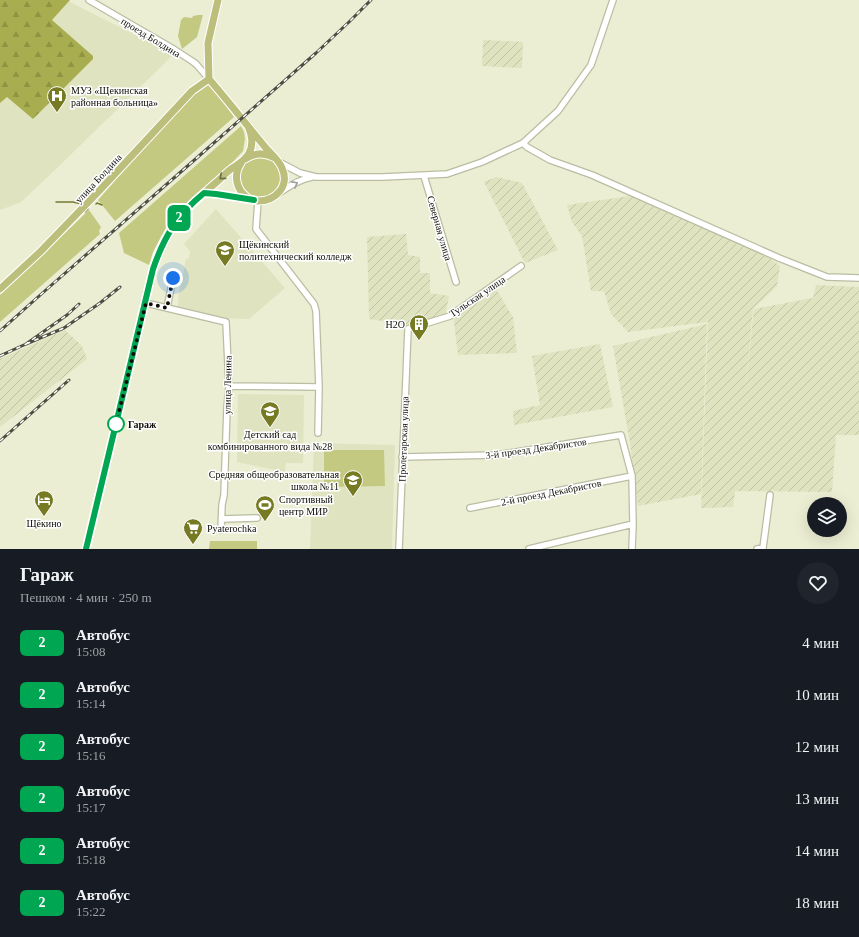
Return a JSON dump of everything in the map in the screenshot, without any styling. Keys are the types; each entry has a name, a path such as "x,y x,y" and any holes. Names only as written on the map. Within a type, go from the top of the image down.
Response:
{"main road":[{"path":"204,193 256,201 267,200 276,196 281,189 284,180 283,170 277,160 208,79 208,42 218,0"},
{"name":"улица Болдина","path":"0,289 40,252 192,91 208,79"},
{"path":"248,126 252,135 252,147 237,171 236,180 242,193 256,201"},
{"path":"86,549 153,269 160,249 170,230 191,204 249,156 267,154 277,160"}],"street":[{"name":"проезд Болдина","path":"89,0 175,50 196,64 208,79"},
{"path":"276,196 286,188 300,180 307,178 424,176 447,174 482,162 523,143 558,111 591,64 613,0"},
{"path":"523,143 527,147 550,160 592,175 779,258 827,277 859,278"},
{"path":"277,160 300,173 316,177"},
{"name":"Северная улица","path":"424,176 456,282"},
{"path":"256,201 256,230 314,304 316,311 319,387 318,433"},
{"name":"Тульская улица","path":"408,329 450,316 521,266"},
{"path":"167,308 173,278"},
{"name":"улица Ленина","path":"146,303 226,322 229,386 221,530"},
{"name":"Пролетарская улица","path":"399,549 408,329"},
{"path":"229,386 319,387"},
{"name":"3-й проезд Декабристов","path":"402,457 497,455 621,435 632,476"},
{"path":"632,476 632,549"},
{"name":"2-й проезд Декабристов","path":"470,508 632,476"},
{"path":"757,549 763,548 770,495"},
{"path":"222,519 257,518"},
{"path":"529,549 633,524"}],"shaded area":[{"name":"МУЗ «Щекинская районная больница»","path":"0,0 66,0 173,54 21,202 0,210"},
{"path":"483,40 523,42 522,68 482,66"},
{"path":"496,177 522,183 558,250 525,263 484,182"},
{"path":"630,196 768,257 780,266 777,286 753,309 745,390 754,309 813,298 816,285 859,287 859,435 836,435 832,492 735,491 733,507 701,508 708,322 628,332 611,314 604,291 591,291 582,236 572,222 567,205"},
{"name":"Щёкинский политехнический колледж","path":"216,209 285,288 249,319 211,318 177,309 181,283 178,282 180,274 183,275 186,258 189,259 190,251 184,244"},
{"path":"406,234 408,255 420,257 420,273 430,273 430,293 449,296 445,316 408,325 369,319 367,237"},
{"path":"496,289 513,317 517,353 458,355 453,314"},
{"path":"707,324 701,494 638,506 630,443 613,346"},
{"path":"65,330 82,346 87,359 0,427 0,359"},
{"path":"600,344 613,407 514,425 513,411 540,405 532,356"},
{"name":"Детский сад комбинированного вида №28","path":"238,394 304,395 303,463 286,463 285,472 237,462"},
{"name":"Средняя общеобразовательная школа №11","path":"314,443 395,445 392,549 310,549"}],"green space":[{"path":"0,0 70,0 52,20 93,56 93,59 33,119 7,97 0,103"},
{"path":"203,15 197,37 182,49 178,36 181,20 184,17 192,18 193,16"},
{"path":"208,81 234,117 115,221 98,200 193,92"},
{"path":"241,126 245,139 243,151 229,166 194,196 167,226 153,252 149,265 124,253 119,233"},
{"path":"260,156 275,162 281,177 275,192 260,198 245,192 239,177 245,162"},
{"path":"89,210 101,227 99,231 100,234 0,322 0,295"},
{"path":"324,450 384,450 385,486 324,487"},
{"path":"210,541 257,541 257,549 209,549"}],"waterway":[{"path":"56,202 73,202 82,204"},
{"path":"96,204 102,205"},
{"path":"85,212 88,209"}],"railway":[{"path":"0,331 316,53 371,0"},
{"path":"26,344 64,328 120,287"},
{"path":"0,356 26,344 67,315 79,304"},
{"path":"0,441 69,380"}],"bus line":[{"name":"2","path":"86,549 153,269 160,249 170,230 179,218 191,204 204,193 254,200"}],"place":[{"name":"МУЗ «Щекинская районная больница»","path":"57,113"},
{"name":"Щёкинский политехнический колледж","path":"225,267"},
{"name":"Н2О","path":"419,341"},
{"name":"Гараж","path":"116,424"},
{"name":"Детский сад комбинированного вида №28","path":"270,428"},
{"name":"Средняя общеобразовательная школа №11","path":"353,497"},
{"name":"Щёкино","path":"44,517"},
{"name":"Спортивный центр МИР","path":"265,522"},
{"name":"Pyaterochka","path":"193,545"}],"route":[{"path":"116,424 146,303 167,308 173,278"}]}
